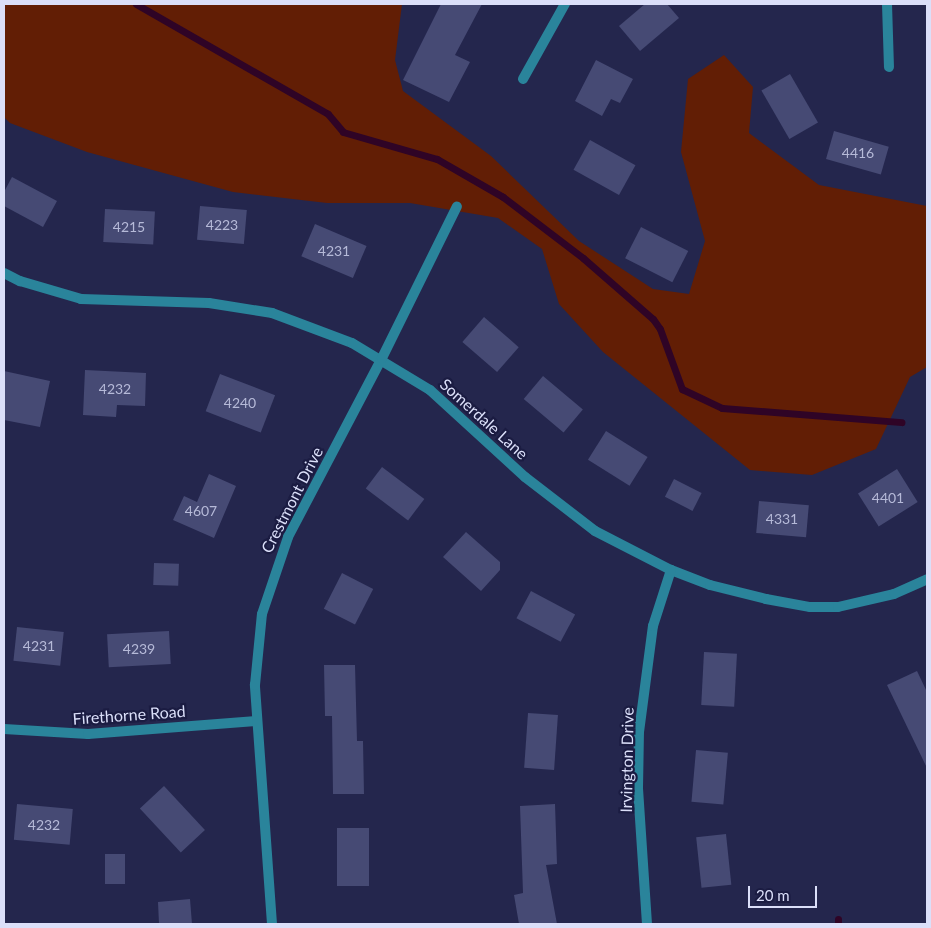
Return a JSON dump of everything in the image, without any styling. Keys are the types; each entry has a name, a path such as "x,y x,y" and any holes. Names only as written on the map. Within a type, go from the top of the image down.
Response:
{"street":[{"path":"523,79 565,4"},
{"path":"887,4 889,67"},
{"name":"Crestmont Drive","path":"272,924 257,721 256,661 262,614 275,569 288,537 382,358 457,206"},
{"name":"Somerdale Lane","path":"4,273 20,281 81,298 209,302 272,312 300,321 382,358 430,390 573,516 624,548 671,570 710,585 810,607 838,608 876,600 927,578"},
{"name":"Irvington Drive","path":"647,924 638,788 639,732 653,626 671,570"},
{"name":"Firethorne Road","path":"4,729 80,734 257,721"}],"shaded area":[{"path":"4,4 402,4 395,60 403,91 491,156 579,241 653,289 689,294 705,241 681,152 688,79 724,55 753,87 749,133 819,185 927,206 927,367 910,377 876,449 812,475 750,470 603,352 559,304 542,249 498,218 410,203 327,203 233,192 87,152 10,123 4,117"}],"building":[{"path":"441,4 482,4 455,55 470,62 449,102 403,80"},
{"path":"645,4 667,4 679,18 640,51 619,26"},
{"path":"596,60 633,79 620,103 611,99 602,116 575,101"},
{"path":"790,74 818,122 789,139 761,90"},
{"path":"834,131 889,147 881,175 826,159"},
{"path":"590,140 635,165 619,195 574,170"},
{"path":"12,177 57,201 43,227 4,206 4,192"},
{"path":"200,206 247,210 244,244 197,240"},
{"path":"105,209 155,212 153,245 103,242"},
{"path":"315,224 367,246 353,278 301,256"},
{"path":"641,227 688,251 672,282 625,258"},
{"path":"484,317 519,347 497,372 462,342"},
{"path":"85,370 146,373 145,406 117,405 116,417 83,415"},
{"path":"4,371 50,381 40,427 4,420"},
{"path":"220,374 275,395 261,432 206,411"},
{"path":"543,376 583,409 564,432 524,399"},
{"path":"606,431 648,457 630,486 588,460"},
{"path":"382,467 424,499 408,520 366,489"},
{"path":"897,469 918,502 879,526 858,493"},
{"path":"209,474 236,486 214,538 173,520 184,496 197,502"},
{"path":"674,479 702,493 693,511 665,497"},
{"path":"759,501 809,505 806,537 756,533"},
{"path":"466,532 500,562 500,570 481,591 443,557"},
{"path":"154,563 179,564 178,586 153,585"},
{"path":"342,573 373,589 355,625 324,609"},
{"path":"531,591 575,614 561,642 516,618"},
{"path":"17,627 64,632 60,666 13,661"},
{"path":"169,631 171,664 109,667 107,634"},
{"path":"704,652 737,654 734,707 701,705"},
{"path":"324,665 355,665 357,741 363,741 364,794 333,794 332,716 325,716"},
{"path":"917,671 927,692 927,768 887,685"},
{"path":"528,713 558,715 554,770 524,768"},
{"path":"696,750 728,753 723,805 691,802"},
{"path":"164,786 205,830 181,852 140,809"},
{"path":"17,804 73,809 70,845 14,840"},
{"path":"555,804 557,864 546,865 557,924 519,924 514,895 523,893 520,806"},
{"path":"337,828 369,828 369,886 337,886"},
{"path":"726,834 731,885 701,888 696,837"},
{"path":"105,854 125,854 125,884 105,884"},
{"path":"190,899 192,924 159,924 158,902"}],"waterway":[{"path":"136,4 328,114 343,132 437,159 503,197 583,258 653,319 660,329 682,389 722,408 901,422"},
{"path":"838,919 838,924"}]}
